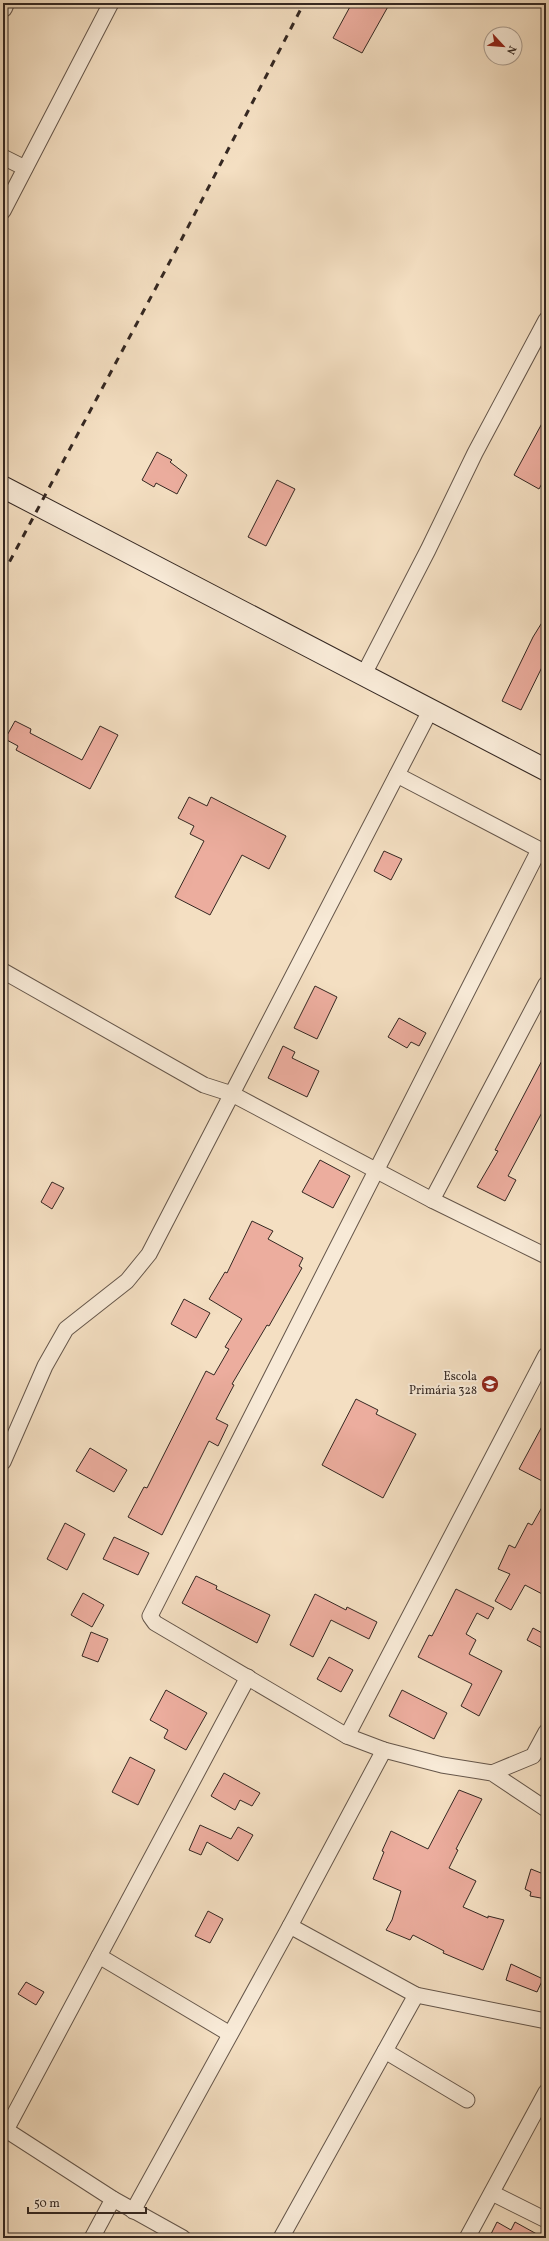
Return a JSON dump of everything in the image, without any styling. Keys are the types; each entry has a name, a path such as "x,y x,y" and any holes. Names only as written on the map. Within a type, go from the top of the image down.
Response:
{"main road":[{"path":"4,490 364,674 546,770"}],"street":[{"path":"3,8 5,3"},
{"path":"3,211 7,193 25,168 111,3"},
{"path":"3,157 25,168"},
{"path":"364,674 446,514 475,453 546,320"},
{"path":"3,1462 45,1366 66,1330 128,1280 150,1254 431,709"},
{"path":"397,775 543,851 376,1170 150,1616 155,1623 347,1736 384,1750 442,1764 492,1773 546,1809"},
{"path":"3,971 204,1085 232,1094 432,1200 546,1256"},
{"path":"432,1200 546,984"},
{"path":"347,1736 546,1355"},
{"path":"183,2238 112,2199 4,2129 99,1956 248,1677"},
{"path":"492,1773 534,1756 546,1732"},
{"path":"133,2211 290,1926 384,1750"},
{"path":"290,1926 389,1982 416,1995 546,2021"},
{"path":"99,1956 230,2034"},
{"path":"281,2238 416,1995"},
{"path":"385,2051 467,2100"},
{"path":"467,2238 546,2092"},
{"path":"492,2193 546,2220"},
{"path":"92,2238 112,2199"}],"building":[{"path":"352,3 390,3 362,53 333,38"},
{"path":"546,416 546,476 539,489 514,475"},
{"path":"157,452 172,460 170,462 187,475 177,494 156,483 154,487 142,480"},
{"path":"277,480 295,489 266,546 248,537"},
{"path":"546,616 546,659 521,710 502,701 533,637"},
{"path":"15,721 31,729 30,733 82,760 100,726 118,735 90,789 16,750 18,746 5,739"},
{"path":"189,797 207,806 211,797 286,836 269,869 242,855 210,915 175,897 204,841 190,834 194,826 178,818"},
{"path":"384,851 402,859 391,880 374,871"},
{"path":"315,986 337,997 317,1039 294,1028"},
{"path":"399,1018 426,1033 419,1046 411,1042 407,1048 388,1037"},
{"path":"283,1046 295,1052 292,1058 319,1071 307,1097 268,1078"},
{"path":"546,1053 546,1105 508,1176 516,1180 505,1201 477,1187 498,1151 495,1150"},
{"path":"320,1160 350,1176 333,1208 302,1192"},
{"path":"52,1182 64,1188 52,1209 41,1202"},
{"path":"252,1221 273,1231 268,1239 303,1258 299,1266 302,1268 269,1326 267,1325 232,1384 234,1385 216,1419 228,1425 218,1446 209,1441 162,1535 128,1517 144,1487 147,1488 206,1371 214,1375 229,1349 225,1347 242,1319 209,1299 225,1272 227,1273"},
{"path":"184,1299 210,1313 196,1338 171,1324"},
{"path":"356,1399 378,1410 376,1414 416,1434 383,1498 322,1465"},
{"path":"546,1419 546,1483 519,1469"},
{"path":"90,1448 127,1470 114,1492 76,1471"},
{"path":"546,1500 546,1596 525,1585 511,1610 495,1601 510,1574 498,1569 509,1545 515,1548 528,1523 532,1525"},
{"path":"65,1523 85,1534 67,1570 47,1559"},
{"path":"114,1537 149,1553 138,1575 103,1559"},
{"path":"196,1576 217,1586 216,1589 270,1615 257,1643 182,1603"},
{"path":"456,1589 494,1608 488,1619 477,1613 466,1634 476,1640 469,1654 502,1671 479,1716 461,1706 472,1684 418,1657 429,1635 432,1636"},
{"path":"83,1593 104,1605 92,1627 71,1615"},
{"path":"315,1594 346,1610 347,1607 377,1622 369,1639 331,1620 313,1657 290,1645"},
{"path":"533,1628 546,1635 546,1650 527,1640"},
{"path":"91,1632 108,1639 98,1662 82,1656"},
{"path":"329,1657 353,1670 341,1692 317,1679"},
{"path":"166,1690 207,1713 186,1750 164,1738 168,1730 150,1720"},
{"path":"402,1690 447,1713 434,1739 389,1716"},
{"path":"130,1757 155,1770 138,1805 112,1792"},
{"path":"224,1773 260,1793 252,1806 240,1800 235,1810 211,1796"},
{"path":"459,1790 482,1799 456,1849 458,1850 449,1868 476,1881 463,1907 488,1918 488,1916 504,1920 483,1970 443,1953 444,1951 413,1935 410,1940 386,1930 392,1920 401,1891 373,1879 384,1852 382,1851 391,1831 428,1849"},
{"path":"200,1825 231,1839 238,1827 253,1835 238,1861 207,1842 201,1855 189,1850"},
{"path":"531,1869 546,1875 546,1899 530,1896 531,1892 525,1889"},
{"path":"208,1911 223,1919 210,1943 195,1936"},
{"path":"511,1964 543,1979 537,1992 506,1980"},
{"path":"26,1982 44,1992 36,2005 18,1994"},
{"path":"497,2222 511,2230 515,2222 544,2238 489,2238"}],"railway":[{"path":"3,574 175,252 304,3"}],"place":[{"name":"Escola Primária 328","path":"490,1384"}]}
